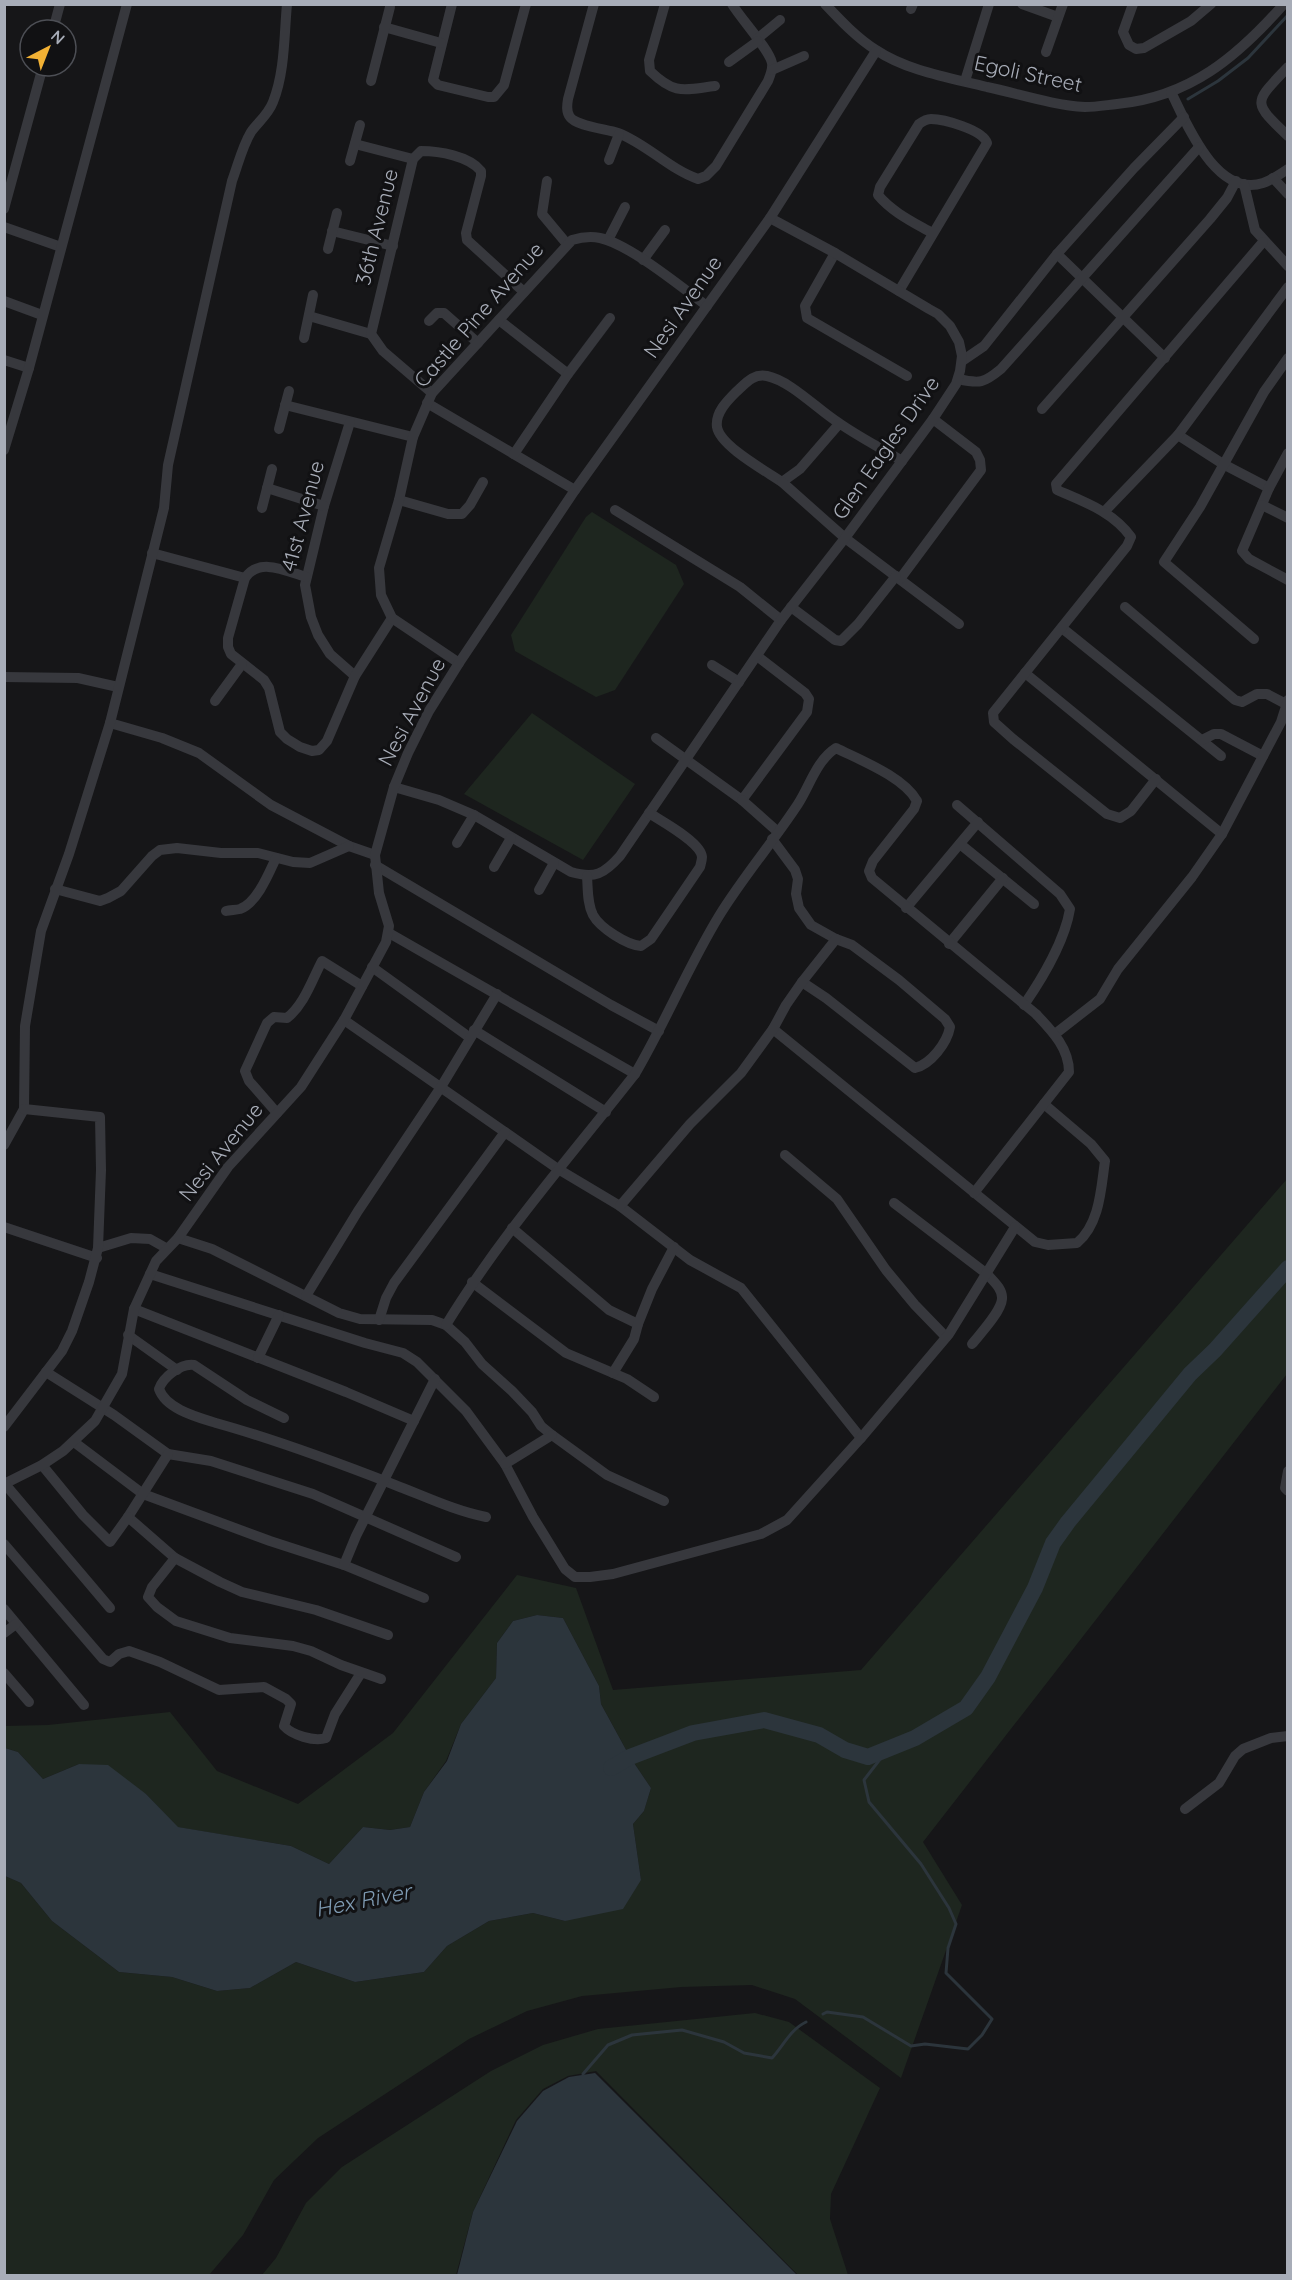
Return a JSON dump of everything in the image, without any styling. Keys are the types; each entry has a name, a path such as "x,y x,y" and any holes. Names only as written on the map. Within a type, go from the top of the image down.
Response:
{"street":[{"path":"4,450 6,436 29,368 127,4"},
{"path":"4,1145 24,1109 25,1026 41,931 69,854 110,723 164,508 168,465 232,181 247,139 267,115 274,101 280,75 287,4"},
{"path":"452,4 433,80 438,86 494,97 504,86 526,4"},
{"path":"594,4 568,99 567,112 575,121 634,140 684,174 698,179 706,176 717,166 768,81 772,70 772,61 732,4"},
{"path":"665,4 649,60 650,71 659,80 676,90 715,86"},
{"name":"Egoli Street","path":"825,4 848,28 876,51 925,70 965,81 1056,103 1087,107 1136,102 1171,92 1213,71 1260,31 1284,4"},
{"path":"965,81 989,4"},
{"path":"1022,4 1058,17"},
{"path":"1046,52 1063,4"},
{"path":"1133,4 1124,32 1129,45 1139,49 1191,21 1211,4"},
{"path":"371,81 390,7"},
{"path":"729,62 780,20"},
{"path":"384,27 441,43"},
{"name":"Nesi Avenue","path":"5,1484 42,1465 74,1442 95,1421 122,1374 134,1309 156,1261 178,1238 228,1167 301,1087 344,1020 389,933 379,893 375,860 394,787 420,729 459,663 576,490 770,218 876,51"},
{"path":"772,70 804,56"},
{"path":"1287,67 1263,93 1260,100 1260,106 1265,114 1287,136"},
{"path":"4,209 40,78"},
{"path":"1171,92 1198,147 1216,167 1240,183 1263,183 1287,169"},
{"path":"962,361 984,346 1058,254 1134,168 1184,117"},
{"path":"899,291 987,143 985,138 976,131 934,119 924,120 919,124 880,187 878,195 885,204 932,233"},
{"path":"350,161 360,125"},
{"path":"609,160 620,134"},
{"path":"355,144 413,159"},
{"path":"958,379 974,383 983,382 1001,369 1198,147"},
{"name":"36th Avenue","path":"371,334 413,159 421,151 468,160 477,166 481,176 466,240 524,292"},
{"path":"1273,178 1287,194"},
{"path":"547,181 542,214 567,244"},
{"path":"1240,183 1255,230 1263,242 1287,266"},
{"path":"1042,410 1240,183"},
{"path":"608,240 625,207"},
{"path":"328,249 337,213"},
{"name":"Glen Eagles Drive","path":"586,876 601,873 620,856 781,620 933,419 958,379 962,361 959,342 950,326 938,314 835,253 770,218"},
{"path":"4,227 61,248"},
{"path":"643,260 665,230"},
{"path":"332,231 393,246"},
{"name":"Castle Pine Avenue","path":"392,618 381,595 379,568 399,500 413,437 430,398 567,244 582,237 608,240 643,260 707,306"},
{"path":"1156,779 1131,812 1120,818 1107,814 1021,746 994,722 993,713 1127,546 1131,537 1125,528 1105,511 1058,490 1056,484 1263,242"},
{"path":"835,253 805,306 807,318 908,376"},
{"path":"1058,254 1165,358"},
{"path":"1105,511 1178,435 1287,287"},
{"path":"304,338 313,295"},
{"path":"4,301 42,315"},
{"path":"429,321 437,313 444,313 478,343"},
{"path":"309,316 371,334 383,351 430,398 514,454 576,490"},
{"path":"514,454 568,374 610,318"},
{"path":"499,320 568,374"},
{"path":"1254,639 1164,562 1200,507 1264,392 1287,358"},
{"path":"4,360 29,368"},
{"path":"902,461 839,424 778,379 764,375 751,378 729,399 720,411 716,425 720,436 742,455 782,482 845,538 959,624"},
{"path":"279,429 289,391"},
{"path":"285,405 413,437"},
{"path":"791,607 836,640 841,641 898,578 981,470 976,452 933,419"},
{"name":"41st Avenue","path":"350,422 324,506 305,585 311,617 318,635 330,654 355,676"},
{"path":"782,482 800,469 839,424"},
{"path":"1178,435 1223,464 1269,488"},
{"path":"1286,460 1269,488 1244,543 1243,554 1287,580"},
{"path":"262,508 272,469"},
{"path":"399,500 448,514 462,514 483,482"},
{"path":"267,488 324,506"},
{"path":"1262,505 1287,518"},
{"path":"615,510 740,587 781,620"},
{"path":"153,553 245,578"},
{"path":"306,577 258,566 251,570 245,578 228,638 231,654 264,680 269,688 280,732 287,739 312,751 319,750 327,741 355,676 392,618 459,663"},
{"path":"1055,1034 1100,999 1118,969 1192,877 1222,834 1281,722 1287,702 1267,694 1257,694 1242,702 1235,700 1125,607"},
{"path":"1062,628 1221,756"},
{"path":"742,800 807,712 809,699 805,693 757,656"},
{"path":"215,701 242,664"},
{"path":"712,665 739,682"},
{"path":"1025,673 1222,834"},
{"path":"4,677 78,678 118,687"},
{"path":"110,723 170,741 199,753 271,805 375,860 611,1005 659,1031"},
{"path":"1202,740 1214,734 1221,734 1263,756"},
{"path":"656,738 742,800 775,835 795,870 798,879 796,894 799,908 811,925 852,945 899,980 945,1019 950,1027 948,1038 924,1066 915,1068 826,998 802,982"},
{"path":"446,1325 472,1282 512,1228 635,1074 697,953 720,914 797,805 826,754 836,747 894,779 913,793 917,801 914,809 873,861 869,871 872,878 1024,1005 1055,1034 1069,1060 1069,1072 974,1193"},
{"path":"394,787 439,800 474,815 554,863 571,872 586,876 589,903 597,921 616,936 635,946 641,946 651,939 700,867 702,856 699,849 689,840 649,813"},
{"path":"957,805 1060,894 1070,909 1068,922 1039,984 1024,1005"},
{"path":"457,843 474,815"},
{"path":"906,908 978,822"},
{"path":"494,867 512,838"},
{"path":"960,844 1034,904"},
{"path":"55,889 100,901 121,891 160,850 177,848 221,853 258,853 293,862 310,862 349,846"},
{"path":"226,911 242,908 252,900 264,885 276,858"},
{"path":"539,890 554,863"},
{"path":"950,944 1003,878"},
{"path":"389,933 635,1074"},
{"path":"620,1206 690,1124 741,1073 773,1029 802,982 836,939"},
{"path":"278,1113 256,1092 245,1071 267,1023 274,1017 287,1018 292,1014 322,961 362,986"},
{"path":"372,967 472,1033 606,1112"},
{"path":"306,1296 327,1259 441,1087 497,994"},
{"path":"344,1020 558,1169 620,1206 690,1260 741,1288 861,1438"},
{"path":"773,1029 1035,1242 1048,1245 1077,1243 1090,1228 1101,1193 1105,1161 1101,1153 1044,1104"},
{"path":"4,1426 46,1372 72,1331 97,1253 100,1117 24,1109"},
{"path":"380,1320 386,1298 394,1283 505,1132"},
{"path":"784,1155 837,1199 886,1270 946,1337"},
{"path":"894,1203 987,1274 999,1287 1002,1298 999,1309 972,1344"},
{"path":"4,1227 97,1253 132,1238 150,1239 166,1248"},
{"path":"150,1274 404,1353 417,1362 466,1411 505,1464 533,1517 565,1569 574,1577 590,1577 613,1574 760,1534 776,1527 794,1513 946,1337 1015,1227"},
{"path":"512,1228 609,1310 638,1324"},
{"path":"178,1238 212,1250 339,1313 360,1319 432,1320 446,1325 465,1342 482,1364 512,1391 532,1412 541,1426 552,1435 607,1475 664,1501"},
{"path":"613,1373 634,1339 652,1289 674,1247"},
{"path":"472,1282 566,1353 627,1379 654,1397"},
{"path":"134,1309 414,1420"},
{"path":"258,1358 279,1315"},
{"path":"128,1335 177,1370"},
{"path":"284,1418 247,1400 194,1365 185,1365 160,1384 161,1395 167,1402 195,1417 305,1450 486,1517"},
{"path":"46,1372 168,1454 211,1461 313,1494 456,1557"},
{"path":"344,1565 435,1379"},
{"path":"505,1464 552,1435"},
{"path":"74,1442 143,1494 270,1541 344,1565 424,1598"},
{"path":"42,1465 83,1515 111,1542 168,1454"},
{"path":"1287,1472 1285,1488 1287,1491"},
{"path":"5,1484 110,1608"},
{"path":"128,1517 175,1558 242,1592 316,1610 388,1635"},
{"path":"4,1544 103,1659 110,1662 120,1654 129,1651 160,1662 219,1690 258,1687 268,1689 291,1704 284,1726 287,1730 317,1740 326,1738 335,1714 362,1673"},
{"path":"175,1558 152,1587 148,1597 176,1621 230,1638 293,1646 311,1651 381,1679"},
{"path":"4,1609 84,1705"},
{"path":"4,1633 16,1624"},
{"path":"4,1673 29,1702"},
{"path":"1185,1809 1219,1783 1235,1756 1243,1749 1272,1738 1287,1736"}],"shaded area":[{"path":"592,512 676,565 684,584 615,690 596,697 515,651 511,635 586,517"},
{"path":"532,713 635,784 583,860 464,794"},
{"path":"1287,1179 1287,1374 923,1842 962,1905 901,2078 795,1999 752,1985 681,1987 582,1996 527,2011 469,2039 318,2138 274,2180 243,2235 209,2275 5,2275 5,1876 21,1883 52,1921 119,1972 172,1977 217,1991 250,1988 296,1962 355,1982 424,1972 447,1946 489,1921 533,1913 565,1921 641,1880 633,1824 644,1811 651,1788 630,1757 601,1704 599,1686 563,1618 537,1615 513,1621 497,1643 496,1678 461,1724 446,1761 424,1792 410,1827 390,1830 363,1827 329,1864 291,1846 177,1827 146,1794 79,1764 43,1779 18,1752 5,1748 4,1726 48,1725 170,1712 217,1771 298,1804 393,1733 517,1575 576,1588 613,1690 861,1670"},
{"path":"755,2013 789,2022 880,2088 831,2194 830,2219 848,2275 798,2275 596,2071 568,2076 543,2089 516,2120 473,2212 456,2275 262,2275 276,2258 306,2203 342,2167 491,2071 543,2045 598,2029"}],"water":[{"name":"Hex River","path":"537,1615 563,1618 599,1686 601,1704 630,1757 651,1788 644,1811 633,1824 641,1880 623,1909 565,1921 533,1913 489,1921 447,1946 424,1972 355,1982 296,1962 250,1988 217,1991 172,1977 119,1972 52,1921 21,1883 5,1876 5,1748 18,1752 43,1779 79,1764 108,1765 146,1794 178,1827 291,1846 329,1864 363,1827 390,1830 410,1827 424,1792 447,1761 461,1724 496,1678 497,1643 513,1621"},
{"path":"595,2073 797,2275 457,2275 473,2212 517,2121 543,2091 569,2077"}],"waterway":[{"path":"1188,99 1218,81 1248,58 1288,15"},
{"path":"611,1768 630,1757 693,1733 764,1720 819,1735 845,1750 868,1757 915,1738 966,1708 988,1677 1035,1588 1053,1543 1068,1522 1190,1374 1215,1350 1288,1268"},
{"path":"823,2014 827,2012 863,2017 911,2046 925,2044 968,2049 982,2035 992,2019 946,1973 948,1948 956,1924 949,1908 921,1864 869,1802 864,1780 888,1749"},
{"path":"583,2074 608,2045 632,2035 682,2030 724,2042 744,2053 772,2058 792,2033 806,2022"}]}
